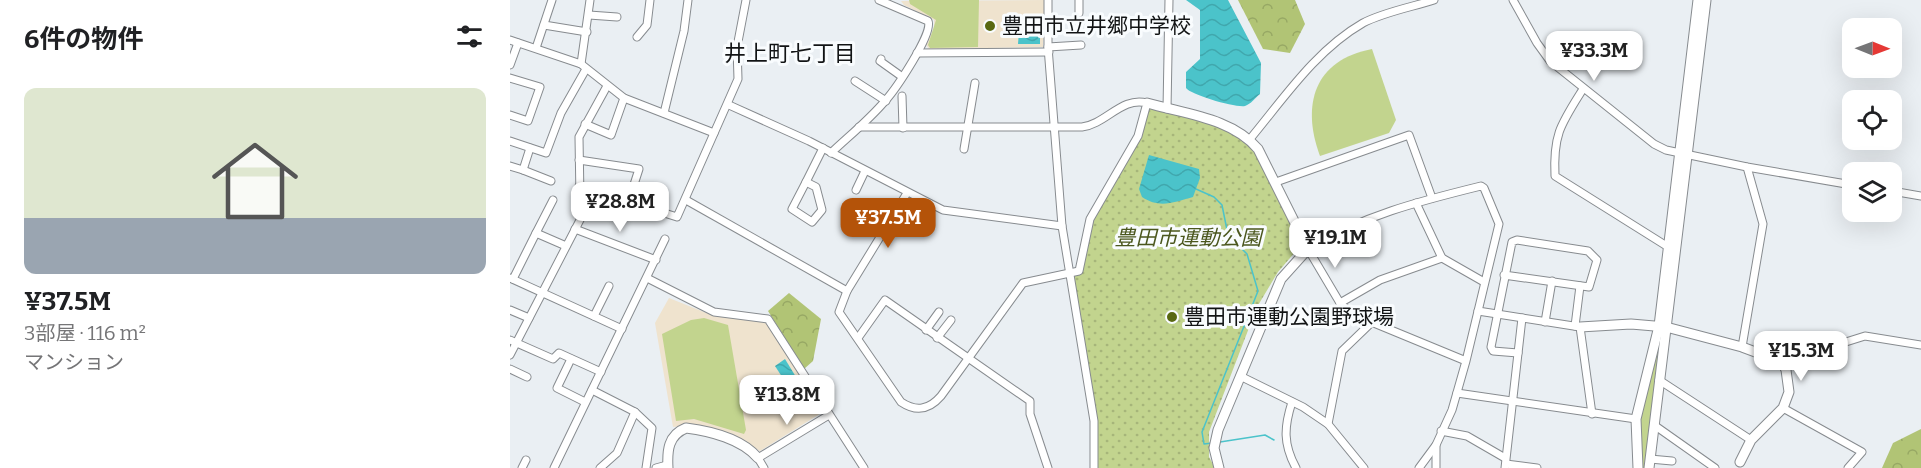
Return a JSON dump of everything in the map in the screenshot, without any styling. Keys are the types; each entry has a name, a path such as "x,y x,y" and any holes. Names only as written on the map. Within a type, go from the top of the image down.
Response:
{"street":[{"path":"536,48 552,0"},
{"path":"510,141 546,153 561,113 584,66 590,0"},
{"path":"637,37 647,25 650,0"},
{"path":"664,113 684,31 688,0"},
{"path":"579,186 677,217 714,133 729,105 739,75 737,47 746,0"},
{"path":"831,153 886,101 917,53 930,24 896,4 879,0"},
{"path":"1048,0 1049,50 1062,226 1094,421 1094,468"},
{"path":"1078,0 1079,14"},
{"path":"1167,109 1169,0"},
{"path":"1250,140 1317,59 1339,39 1366,22 1434,0"},
{"path":"1513,0 1536,43 1550,61 1654,144 1684,154 1746,167 1842,183"},
{"path":"1638,468 1636,419 1662,327 1684,154 1698,0"},
{"path":"1672,461 1649,464 1659,380 1670,246 1706,0"},
{"path":"589,15 617,17"},
{"path":"544,25 587,32"},
{"path":"510,40 584,66 624,98 714,133"},
{"path":"510,65 518,42"},
{"path":"917,53 1049,50 1081,45"},
{"path":"881,59 880,61 902,76"},
{"path":"510,78 540,87 528,121 510,115"},
{"path":"855,81 886,101"},
{"path":"964,149 975,83"},
{"path":"580,199 579,137 607,86"},
{"path":"1583,89 1563,121 1554,147 1555,176 1670,246"},
{"path":"902,96 903,128"},
{"path":"585,124 611,135 624,98"},
{"path":"859,127 1056,129 1090,126 1129,103 1137,101 1228,126 1250,140 1258,149 1308,249 1340,303 1352,314 1371,323 1466,361"},
{"path":"907,193 847,291 839,312 901,402 915,408 930,406 937,401 1023,283 1079,271 1090,219 1138,136 1147,103"},
{"path":"729,105 823,148 943,210 1062,226"},
{"path":"1276,182 1410,135 1432,198"},
{"path":"523,170 530,148"},
{"path":"806,182 816,187 822,210 812,222 793,212 792,208 823,148"},
{"path":"579,160 639,169 629,200"},
{"path":"510,166 551,181"},
{"path":"1742,347 1763,224 1746,167"},
{"path":"856,190 865,171"},
{"path":"1219,468 1214,448 1215,438 1240,376 1281,279 1308,249 1346,226 1432,198 1481,186 1484,188 1499,224 1457,393 1436,445 1419,468"},
{"path":"1902,193 1921,196"},
{"path":"553,200 512,278 622,329"},
{"path":"686,200 847,291"},
{"path":"1416,203 1442,258 1484,282"},
{"path":"510,355 513,342 529,318 581,218"},
{"path":"575,229 656,260"},
{"path":"536,232 566,246"},
{"path":"554,468 665,239"},
{"path":"1504,275 1580,286 1591,284 1597,260 1588,251 1517,240 1511,244 1504,275 1496,314 1491,350 1518,353"},
{"path":"1340,303 1380,280 1442,258"},
{"path":"647,278 714,312 768,319 864,468"},
{"path":"1545,322 1552,281"},
{"path":"594,316 609,285"},
{"path":"1580,286 1577,326 1592,414"},
{"path":"858,338 885,300 1030,401 1034,428 1048,468"},
{"path":"510,310 529,318"},
{"path":"1478,311 1577,326 1662,327 1742,347 1782,362 1865,336 1921,345"},
{"path":"926,330 939,312"},
{"path":"1505,464 1522,318"},
{"path":"938,338 951,320"},
{"path":"1328,424 1342,351 1371,323"},
{"path":"513,342 553,359 559,353 601,372"},
{"path":"571,359 557,388 585,402"},
{"path":"1736,465 1751,440 1783,408 1789,392 1786,370 1782,362"},
{"path":"510,369 527,377"},
{"path":"1240,376 1292,402 1328,424 1364,468"},
{"path":"1659,380 1751,440"},
{"path":"592,390 635,412 652,428 646,468"},
{"path":"1457,393 1636,419"},
{"path":"1292,402 1285,425 1285,438 1296,468"},
{"path":"1783,408 1862,452 1848,468"},
{"path":"600,468 616,453 635,412"},
{"path":"758,458 829,415"},
{"path":"1654,426 1715,468"},
{"path":"656,468 667,467 670,441 674,435 686,428 747,447 764,468"},
{"path":"1441,431 1467,436 1505,464 1537,468"},
{"path":"1436,445 1436,468"},
{"path":"522,468 526,460"}],"shaded area":[{"name":"豊田市立井郷中学校","path":"1045,0 1043,47 929,49 926,45 934,28 934,20 904,5 901,1"},
{"path":"669,298 714,316 768,323 823,412 760,451 740,440 696,425 673,427 655,323"}],"green space":[{"path":"909,0 979,0 978,47 930,48 928,45 936,20 910,4"},
{"path":"1238,0 1295,0 1305,24 1290,53 1263,49"},
{"path":"1372,49 1396,120 1389,133 1320,156 1314,137 1312,119 1317,88 1325,74 1337,63 1352,55"},
{"name":"豊田市運動公園","path":"1151,106 1233,131 1254,148 1302,244 1278,272 1257,307 1209,432 1209,457 1215,468 1097,468 1097,418 1072,277 1079,274 1093,215"},
{"path":"789,293 821,319 813,361 804,369 768,311"},
{"path":"704,318 728,325 746,430 744,434 694,419 676,421 662,334 691,320"},
{"path":"1661,339 1647,468 1641,468 1640,424"},
{"path":"1921,429 1921,468 1882,468 1893,443"}],"water":[{"path":"1186,0 1228,0 1261,63 1260,94 1247,105 1233,105 1214,100 1186,88 1186,72 1200,59 1200,10"},
{"path":"1019,31 1040,32 1040,44 1018,44"},
{"path":"1149,155 1199,169 1200,178 1193,197 1161,204 1142,197 1139,189"},
{"path":"785,359 796,377 786,383 775,366"}],"waterway":[{"path":"1196,189 1214,197 1222,205 1228,235 1247,254 1258,291 1202,432 1204,444 1212,443"},
{"path":"1220,442 1265,435 1274,440"}],"place":[{"name":"豊田市立井郷中学校","path":"990,26"},
{"name":"豊田市運動公園野球場","path":"1172,317"}],"district":[{"name":"井上町七丁目","path":"790,53"}]}
